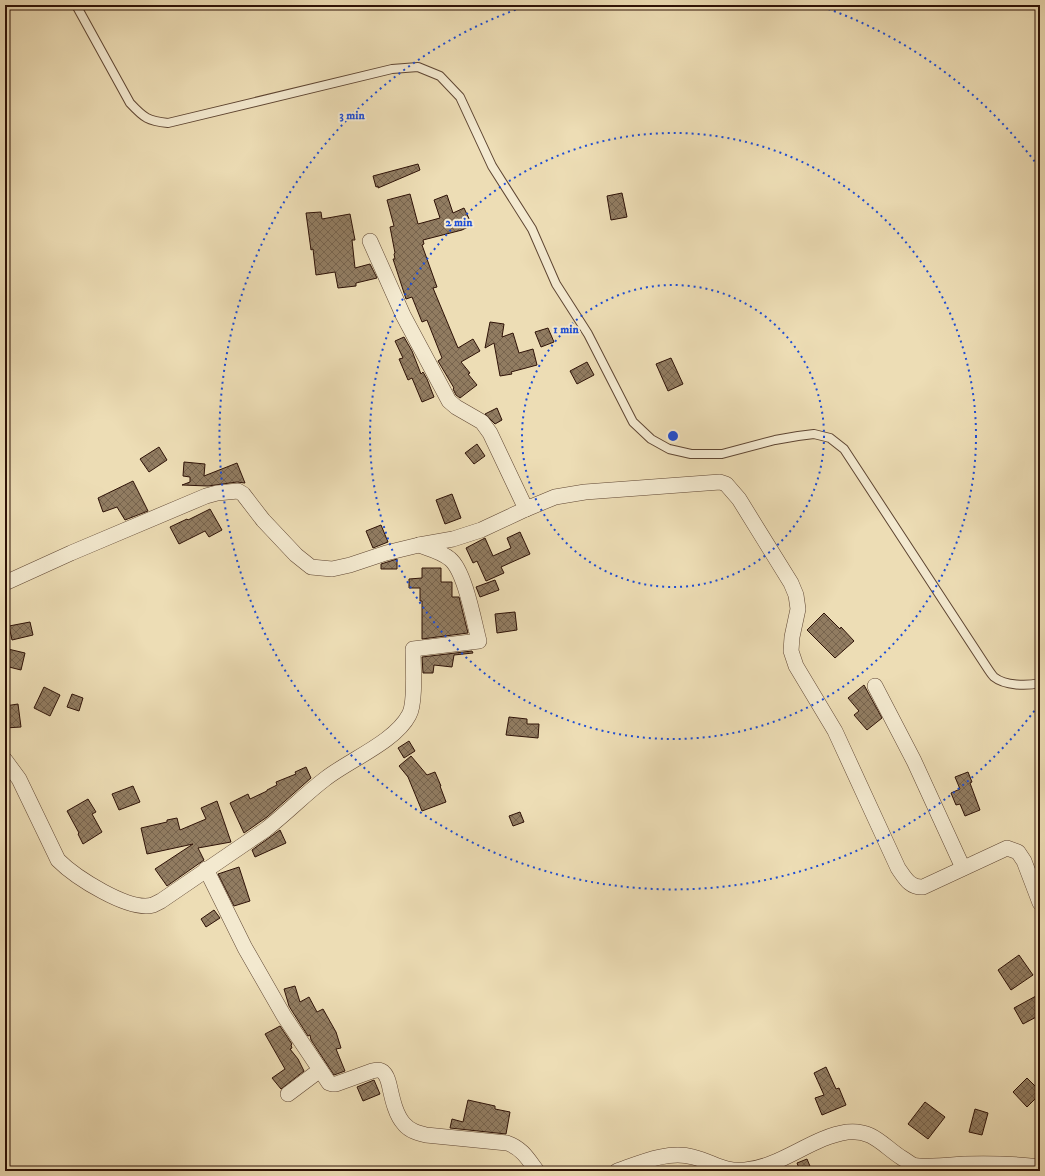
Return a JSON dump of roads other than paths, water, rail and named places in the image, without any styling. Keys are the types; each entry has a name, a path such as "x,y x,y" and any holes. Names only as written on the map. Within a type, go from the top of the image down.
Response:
{"street":[{"path":"370,241 403,315 438,383 449,401 456,407 482,422 490,433 526,509"},
{"path":"5,583 71,552 206,496 229,491 238,491 243,494 263,520 291,550 311,567 332,569 350,565 386,553 453,539 481,530 555,497 586,492 720,482 726,484 739,499 791,583 796,595 798,609 792,637 791,651 796,666 835,731 898,868 909,884 917,887 923,887 1007,848 1018,852 1024,861 1030,873 1040,903"},
{"path":"5,760 19,779 58,860 66,868 87,882 126,903 141,906 152,905 161,901 265,830 277,821 306,793 326,778 391,736 401,726 410,715 412,704 413,649 479,641 459,571 452,560 420,545"},
{"path":"874,686 914,761 963,868"},
{"path":"206,869 245,948 276,1002 329,1083 332,1084 372,1071 382,1071 387,1077 396,1111 404,1124 414,1132 426,1135 515,1146 523,1153 537,1171"},
{"path":"288,1094 320,1070"},
{"path":"617,1171 661,1157 680,1154 693,1157 723,1169 747,1170 766,1165 831,1137 846,1132 860,1131 879,1140 911,1168 993,1163 1021,1164 1040,1167"}],"lane":[{"path":"76,5 130,103 141,115 153,122 168,123 392,69 418,67 440,76 460,97 492,166 532,229 556,284 588,334 633,422 651,439 669,449 691,454 722,454 798,436 814,434 830,438 844,449 988,669 995,677 1012,684 1032,684 1040,682"}]}
